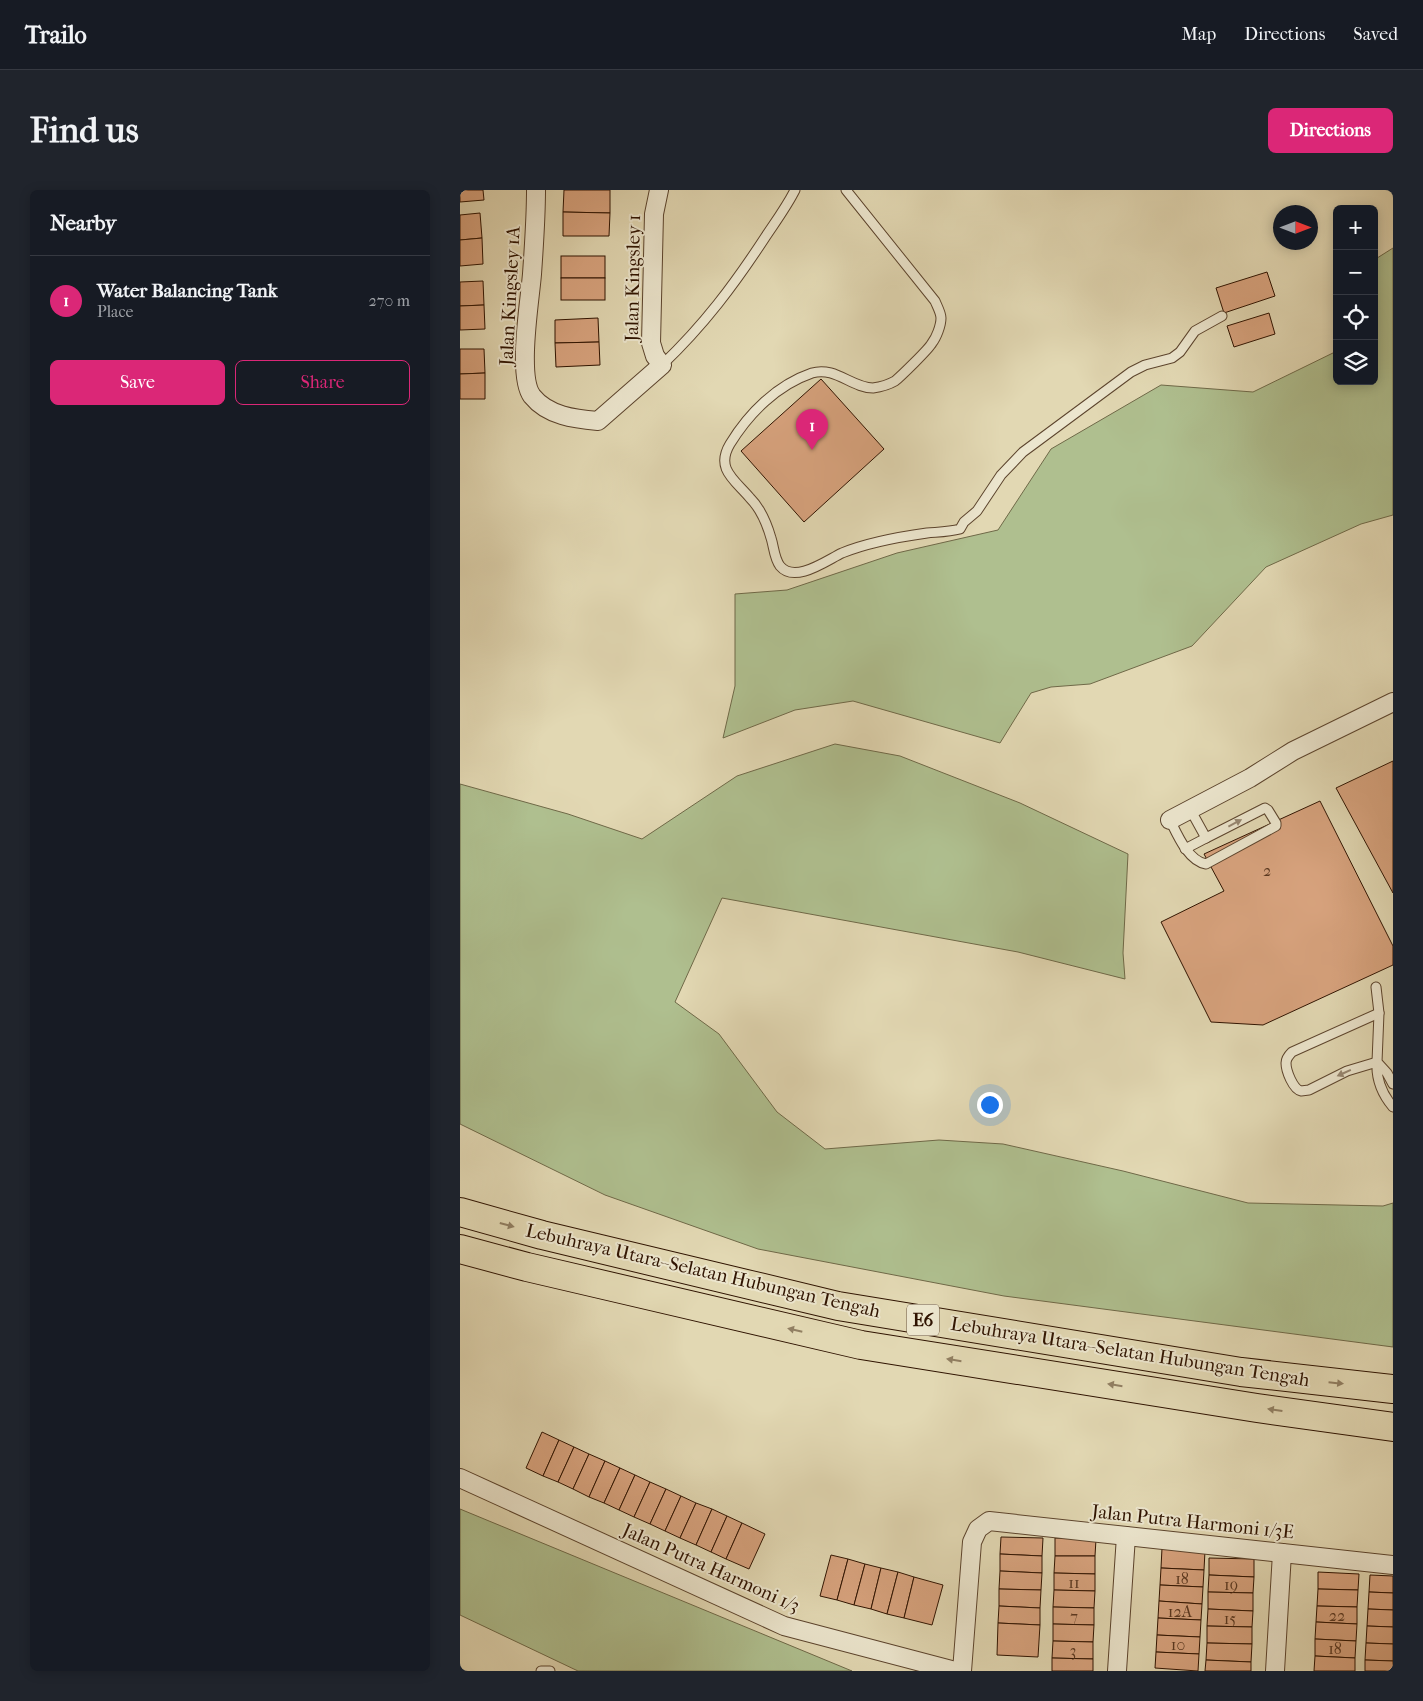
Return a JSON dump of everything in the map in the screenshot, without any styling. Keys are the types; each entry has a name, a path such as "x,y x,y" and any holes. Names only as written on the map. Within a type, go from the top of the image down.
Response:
{"highway":[{"name":"Lebuhraya Utara–Selatan Hubungan Tengah","path":"460,1212 542,1235 838,1306 1241,1372 1393,1389"},
{"name":"Lebuhraya Utara–Selatan Hubungan Tengah","path":"460,1249 527,1267 861,1345 1257,1408 1393,1426"}],"street":[{"name":"Jalan Kingsley 1A","path":"536,190 536,221 526,335 529,389 532,396 561,415 598,421 662,365"},
{"name":"Jalan Kingsley 1","path":"659,190 654,214 652,343 655,356 662,365"},
{"path":"1170,820 1250,778 1293,751 1393,702"},
{"name":"Jalan Putra Harmoni 1/3","path":"460,1478 784,1626 955,1671"},
{"name":"Jalan Putra Harmoni 1/3E","path":"962,1671 972,1542 978,1529 989,1521 1393,1565"},
{"path":"1117,1671 1126,1536"},
{"path":"1276,1671 1282,1552"}],"lane":[{"path":"662,365 689,339 718,305 742,272 795,190"},
{"path":"846,190 934,301 941,317 940,325 932,344 895,381 881,387 871,388 861,386 837,375 814,372 776,392 766,400 730,444 725,455 727,472 753,501 766,524 774,553 780,566 786,572 803,572 863,545 908,536 944,533 960,529 964,522 977,511 1001,475 1024,452 1131,372 1145,365 1172,358 1180,352 1195,331 1222,316"},
{"path":"1170,820 1185,849 1201,863 1206,864 1276,826 1276,823 1268,810 1264,808 1185,849"},
{"path":"1190,809 1206,838"},
{"path":"1376,987 1379,1014 1376,1074 1380,1087 1393,1107"},
{"path":"1377,1062 1348,1071 1309,1090 1300,1091 1293,1086 1286,1063 1287,1057 1292,1052 1379,1014"},
{"path":"1377,1062 1387,1072 1393,1084"},
{"path":"541,1671 550,1671"}],"green space":[{"path":"1393,248 1393,515 1361,524 1266,567 1192,646 1090,684 1051,687 1031,693 1000,743 853,701 795,710 723,738 735,686 735,594 787,590 897,553 998,530 1051,449 1161,385 1253,392 1333,353 1333,385 1378,385 1378,257"},
{"path":"835,744 900,756 1020,803 1128,854 1123,953 1125,979 1018,952 722,898 675,1002 719,1034 777,1112 825,1149 939,1140 1003,1144 1123,1171 1248,1203 1383,1206 1393,1203 1393,1347 1004,1296 758,1249 605,1195 460,1124 460,784 568,814 642,839 737,776"},
{"path":"460,1509 852,1671 578,1671 460,1615"}],"building":[{"path":"460,190 483,190 484,200 460,202"},
{"path":"564,190 610,190 610,213 563,212"},
{"path":"563,212 610,213 609,236 563,236"},
{"path":"480,213 482,238 460,240 460,215"},
{"path":"482,238 483,264 460,266 460,240"},
{"path":"561,256 605,256 605,278 561,278"},
{"path":"1267,272 1275,296 1224,313 1216,288"},
{"path":"561,278 605,278 605,300 561,300"},
{"path":"483,281 484,305 460,306 460,282"},
{"path":"484,305 485,329 460,330 460,306"},
{"path":"1269,313 1275,334 1234,347 1227,326"},
{"path":"598,318 599,342 555,343 555,320"},
{"path":"599,342 600,365 556,367 555,343"},
{"path":"460,349 484,349 485,373 460,374"},
{"path":"485,373 485,399 460,399 460,374"},
{"path":"821,379 884,449 804,522 741,451"},
{"path":"1393,761 1393,893 1336,788"},
{"path":"1320,801 1393,946 1393,965 1263,1025 1211,1022 1161,922 1224,891 1204,854"},
{"path":"542,1432 559,1440 543,1476 526,1468"},
{"path":"559,1440 574,1447 558,1482 543,1476"},
{"path":"574,1447 589,1454 573,1489 558,1482"},
{"path":"589,1454 605,1461 589,1497 573,1489"},
{"path":"605,1461 620,1468 604,1503 589,1497"},
{"path":"620,1468 635,1475 619,1510 604,1503"},
{"path":"635,1475 650,1482 634,1517 619,1510"},
{"path":"650,1482 666,1489 650,1524 634,1517"},
{"path":"666,1489 681,1496 665,1531 650,1524"},
{"path":"681,1496 696,1503 680,1538 665,1531"},
{"path":"696,1503 712,1509 696,1545 680,1538"},
{"path":"712,1509 727,1516 711,1552 696,1545"},
{"path":"727,1516 742,1523 726,1559 711,1552"},
{"path":"742,1523 765,1534 749,1569 726,1559"},
{"path":"1001,1537 1043,1538 1042,1556 1000,1554"},
{"path":"1055,1538 1096,1539 1095,1556 1055,1556"},
{"path":"1162,1548 1205,1551 1204,1570 1161,1568"},
{"path":"1000,1554 1042,1556 1042,1573 1000,1571"},
{"path":"831,1555 848,1559 837,1600 820,1596"},
{"path":"1055,1556 1095,1556 1095,1574 1054,1573"},
{"path":"1209,1558 1254,1559 1254,1577 1209,1575"},
{"path":"848,1559 865,1564 854,1605 837,1600"},
{"path":"865,1564 881,1568 871,1609 854,1605"},
{"path":"881,1568 898,1572 887,1614 871,1609"},
{"path":"1161,1568 1204,1570 1203,1587 1160,1585"},
{"path":"1000,1571 1042,1573 1041,1590 999,1589"},
{"path":"898,1572 914,1577 904,1618 887,1614"},
{"path":"1318,1572 1359,1574 1358,1590 1318,1589"},
{"path":"1054,1573 1095,1574 1095,1591 1054,1590"},
{"path":"1209,1575 1254,1577 1253,1593 1208,1592"},
{"path":"1370,1575 1393,1576 1393,1593 1369,1592"},
{"path":"914,1577 943,1585 932,1625 904,1618"},
{"path":"1160,1585 1203,1587 1202,1604 1159,1601"},
{"path":"999,1589 1041,1590 1040,1608 999,1606"},
{"path":"1318,1589 1358,1590 1357,1607 1317,1606"},
{"path":"1054,1590 1095,1591 1094,1608 1053,1607"},
{"path":"1208,1592 1253,1593 1253,1611 1208,1609"},
{"path":"1369,1592 1393,1593 1393,1610 1368,1609"},
{"path":"1159,1601 1202,1604 1201,1620 1158,1618"},
{"path":"999,1606 1040,1608 1040,1625 998,1623"},
{"path":"1317,1606 1357,1607 1357,1624 1316,1622"},
{"path":"1053,1607 1094,1608 1094,1625 1053,1624"},
{"path":"1208,1609 1253,1611 1252,1627 1207,1626"},
{"path":"1368,1609 1393,1610 1393,1627 1367,1626"},
{"path":"1158,1618 1201,1620 1200,1637 1157,1635"},
{"path":"1316,1622 1357,1624 1356,1641 1315,1639"},
{"path":"998,1623 1040,1625 1038,1657 997,1655"},
{"path":"1053,1624 1094,1625 1093,1642 1053,1641"},
{"path":"1207,1626 1252,1627 1252,1644 1207,1643"},
{"path":"1367,1626 1393,1627 1393,1644 1366,1643"},
{"path":"1157,1635 1200,1637 1199,1654 1156,1652"},
{"path":"1315,1639 1356,1641 1355,1658 1315,1656"},
{"path":"1053,1641 1093,1642 1093,1659 1052,1658"},
{"path":"1207,1643 1252,1644 1251,1662 1206,1660"},
{"path":"1366,1643 1393,1644 1393,1661 1365,1660"},
{"path":"1156,1652 1199,1654 1198,1671 1155,1668"},
{"path":"1315,1656 1355,1658 1355,1671 1314,1671"},
{"path":"1052,1658 1093,1659 1093,1671 1052,1671"},
{"path":"1206,1660 1251,1662 1251,1671 1205,1671"},
{"path":"1365,1660 1393,1661 1393,1671 1365,1671"}],"place":[{"name":"Water Balancing Tank","path":"812,450"}]}
